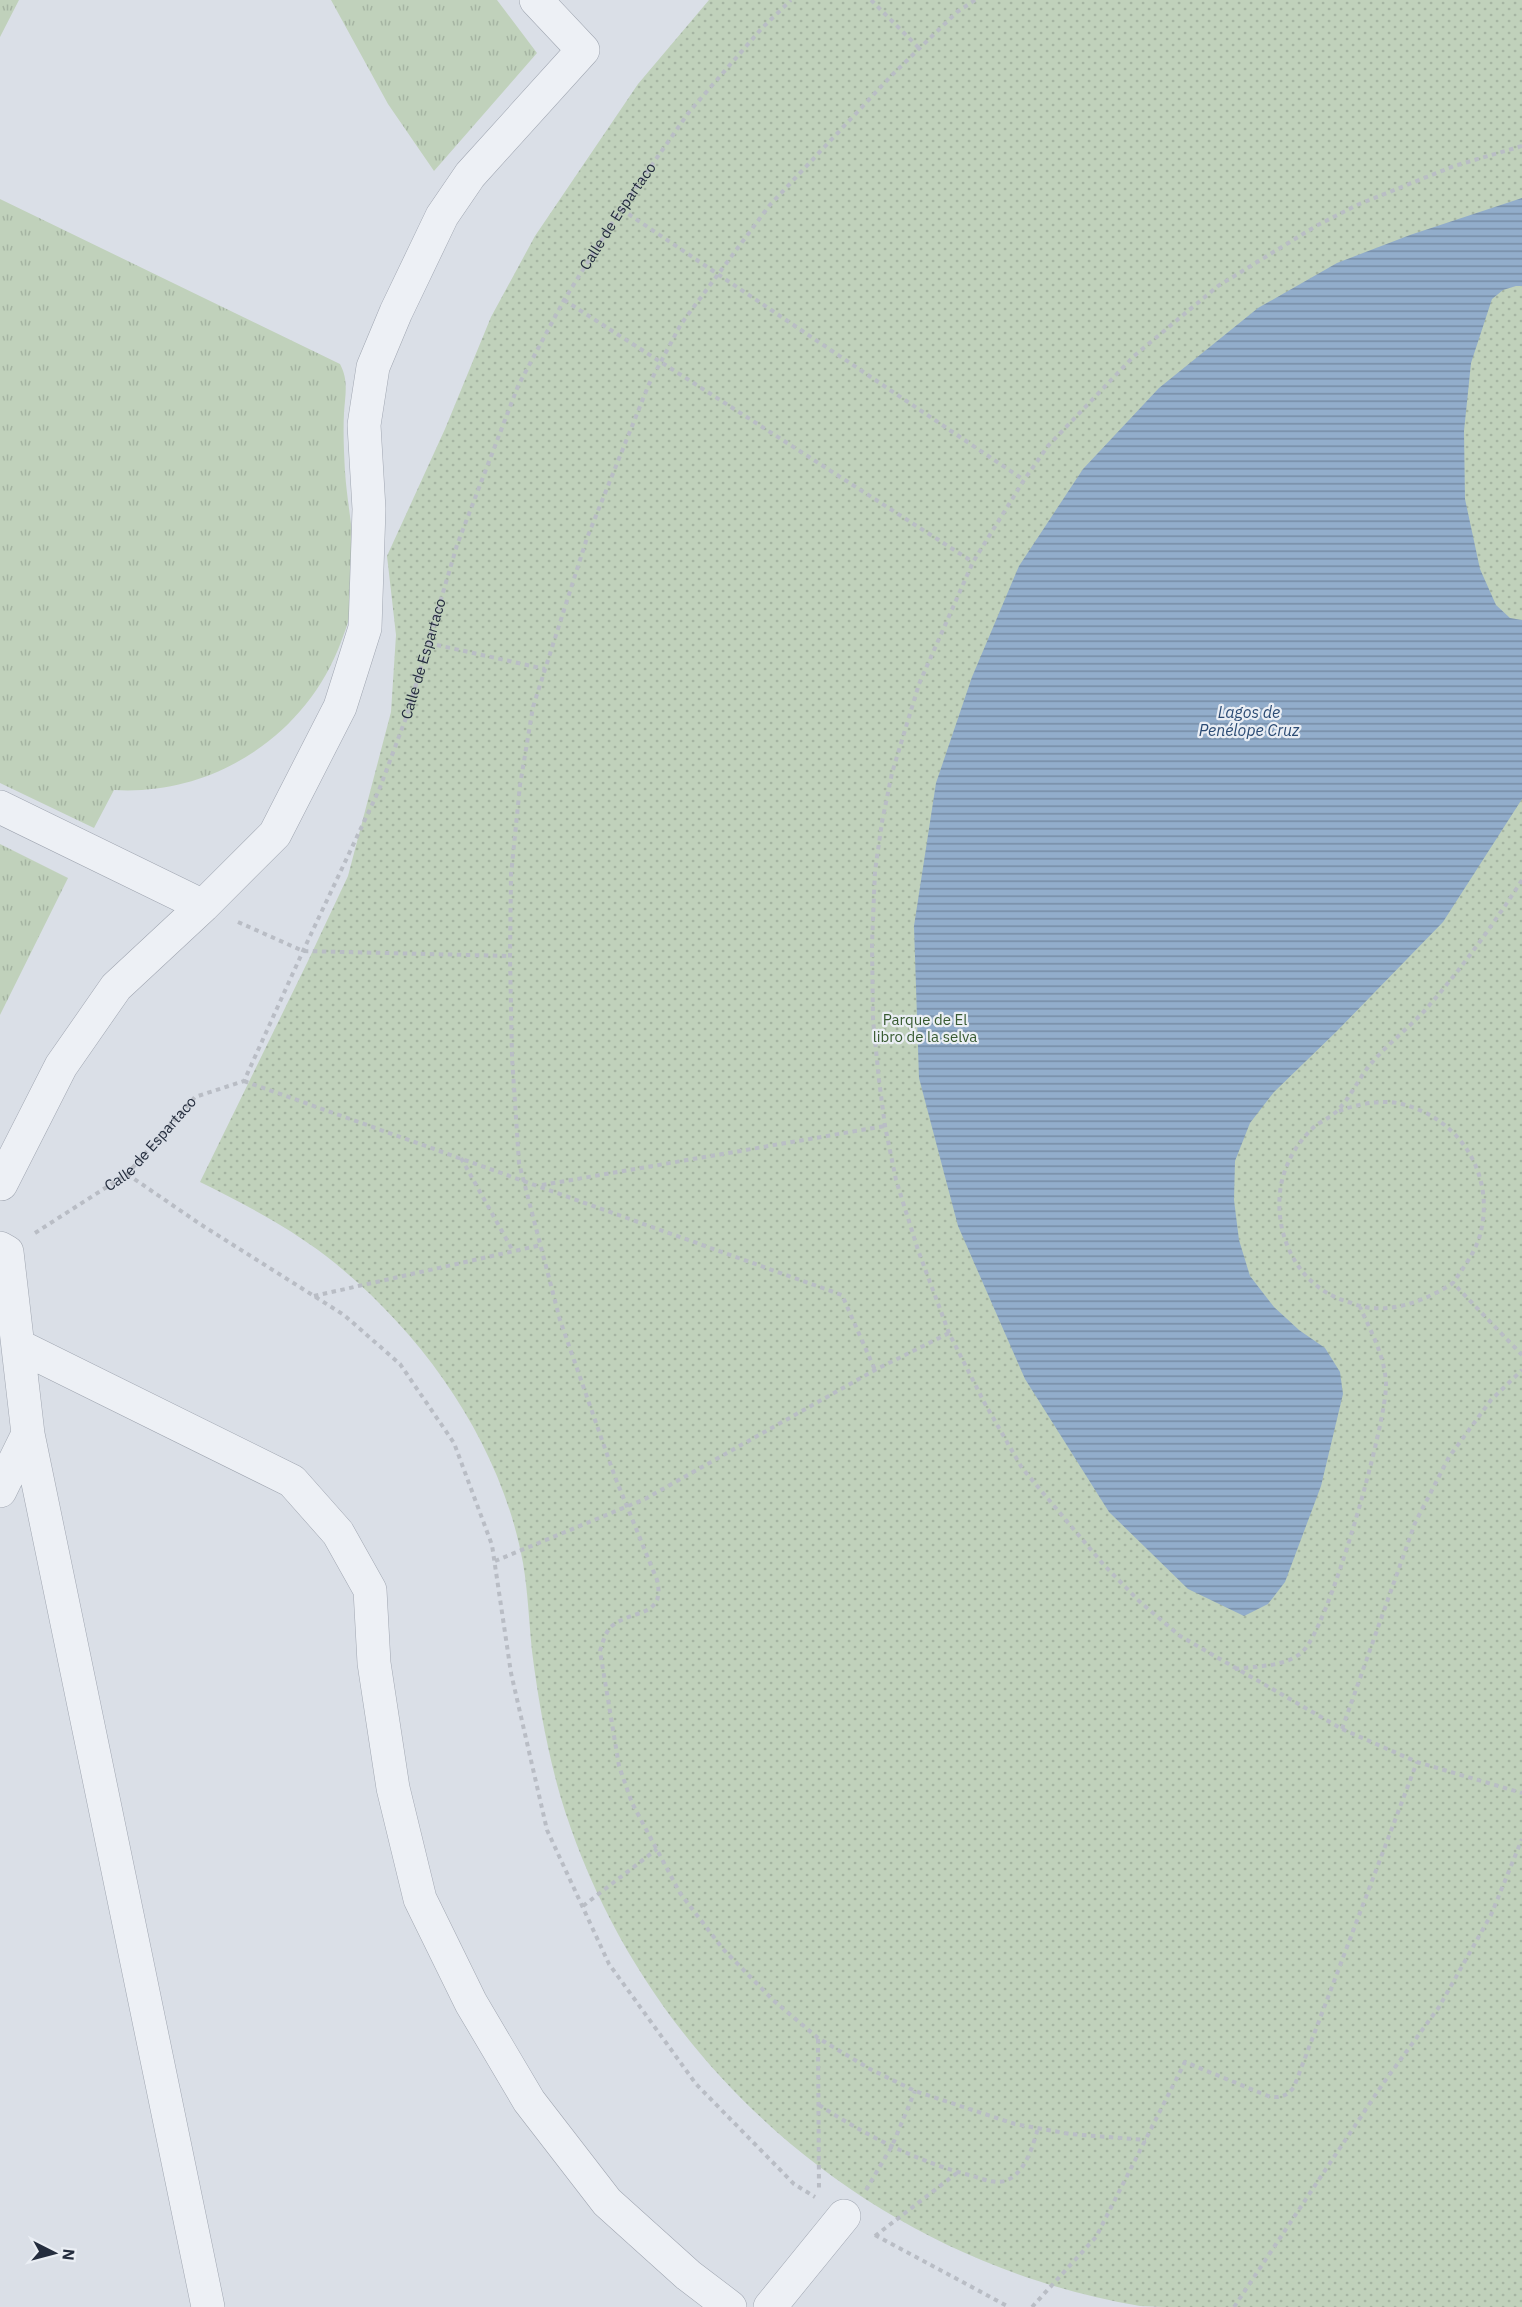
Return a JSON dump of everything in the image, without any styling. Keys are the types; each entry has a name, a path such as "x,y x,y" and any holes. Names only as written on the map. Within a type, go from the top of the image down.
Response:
{"street":[{"path":"1,1184 61,1066 116,987 203,906 275,834 340,707 365,628 369,509 364,425 373,367 396,312 442,216 470,175 583,50 536,0"},
{"path":"0,807 203,906"},
{"path":"4,1250 19,1346 28,1434 208,2307"},
{"path":"19,1346 292,1481 338,1533 370,1590 374,1663 393,1788 420,1899 471,2003 530,2101 607,2202 688,2275 730,2307"},
{"path":"0,1491 28,1434"},
{"path":"770,2307 847,2217"}],"path":[{"name":"Calle de Espartaco","path":"4,1250 127,1173 195,1096 244,1081 379,790 407,715 457,544 518,386 564,300 621,209 689,112 762,28 791,0"},
{"path":"871,0 920,49"},
{"path":"975,0 957,12 892,75 769,206 716,274 681,324 649,384 587,538 533,707 520,785 512,875 510,956 512,1057 519,1163 560,1320 660,1593 656,1603 646,1611 620,1620 611,1627 604,1637 600,1652 619,1766 632,1803 680,1893 723,1949 773,2001 818,2038 870,2069 915,2091 1015,2124 1070,2134 1146,2140"},
{"path":"1522,146 1454,166 1357,205 1316,226 1218,286 1134,356 1048,446 973,562 919,684 892,773 882,822 875,871 872,955 873,1020 885,1126 896,1180 918,1250 949,1333 984,1402 1022,1468 1061,1516 1139,1601 1180,1636 1342,1729 1417,1762 1522,1793"},
{"path":"621,209 1024,480"},
{"path":"564,300 973,562"},
{"path":"428,643 545,669"},
{"path":"1337,1111 1370,1065 1426,1009 1488,933 1522,880"},
{"path":"203,906 303,951 510,956"},
{"path":"244,1081 842,1295 875,1370"},
{"path":"1359,1104 1400,1104 1424,1112 1447,1124 1475,1163 1483,1187 1484,1211 1480,1234 1473,1254 1453,1283 1432,1297 1411,1304 1389,1308 1359,1306 1332,1296 1315,1283 1292,1258 1281,1227 1278,1205 1281,1183 1288,1163 1299,1143 1314,1127 1337,1111 1359,1104"},
{"path":"540,1186 885,1126"},
{"path":"461,1158 513,1251"},
{"path":"127,1173 200,1224 344,1315 400,1364 454,1443 492,1545 512,1673 547,1830 609,1964 696,2084 794,2184 819,2200 818,2038"},
{"path":"314,1296 541,1245"},
{"path":"1453,1283 1522,1355"},
{"path":"1235,1669 1290,1660 1302,1653 1311,1642 1338,1574 1364,1492 1386,1385 1381,1353 1359,1306"},
{"path":"495,1562 645,1499 875,1370 949,1333"},
{"path":"1342,1729 1415,1523 1449,1456 1491,1400 1522,1370"},
{"path":"1032,2307 1096,2237 1185,2062 1268,2096 1283,2097 1289,2094 1294,2087 1417,1762"},
{"path":"1234,2307 1382,2085 1439,2007 1491,1915 1522,1839"},
{"path":"583,1906 657,1849"},
{"path":"915,2091 892,2146 847,2217 875,2236 1009,2307"},
{"path":"819,2106 852,2127 913,2157 994,2182 1004,2181 1014,2176 1031,2150 1038,2128"},
{"path":"875,2236 957,2172"}],"green space":[{"path":"0,0 19,0 0,37"},
{"path":"331,0 497,0 537,53 434,171 388,104"},
{"name":"Parque de El libro de la selva","path":"709,0 1522,0 1522,2307 1140,2306 1040,2282 946,2244 858,2194 778,2133 707,2061 646,1980 596,1891 560,1795 551,1760 534,1669 523,1563 512,1518 496,1475 476,1432 452,1392 425,1354 394,1319 326,1256 281,1225 200,1182 348,876 391,712 396,635 387,556 445,429 491,317 535,236 638,84"},
{"path":"0,199 340,364 345,382 344,450 354,548 354,594 345,631 325,676 305,706 280,732 252,754 220,771 186,783 151,789 114,790 94,828 0,783"},
{"path":"0,844 68,878 0,1015"}],"water":[{"name":"Lagos de Penélope Cruz","path":"1522,198 1522,286 1503,290 1492,299 1471,363 1464,431 1465,499 1480,569 1496,605 1510,618 1522,620 1522,799 1443,922 1274,1092 1250,1123 1235,1161 1234,1200 1239,1240 1250,1276 1274,1307 1299,1330 1325,1348 1340,1372 1343,1394 1321,1486 1285,1582 1268,1604 1244,1616 1188,1589 1109,1512 1025,1379 958,1226 919,1078 914,926 936,783 972,677 1019,566 1083,469 1159,388 1258,308 1337,263 1410,235"}]}
